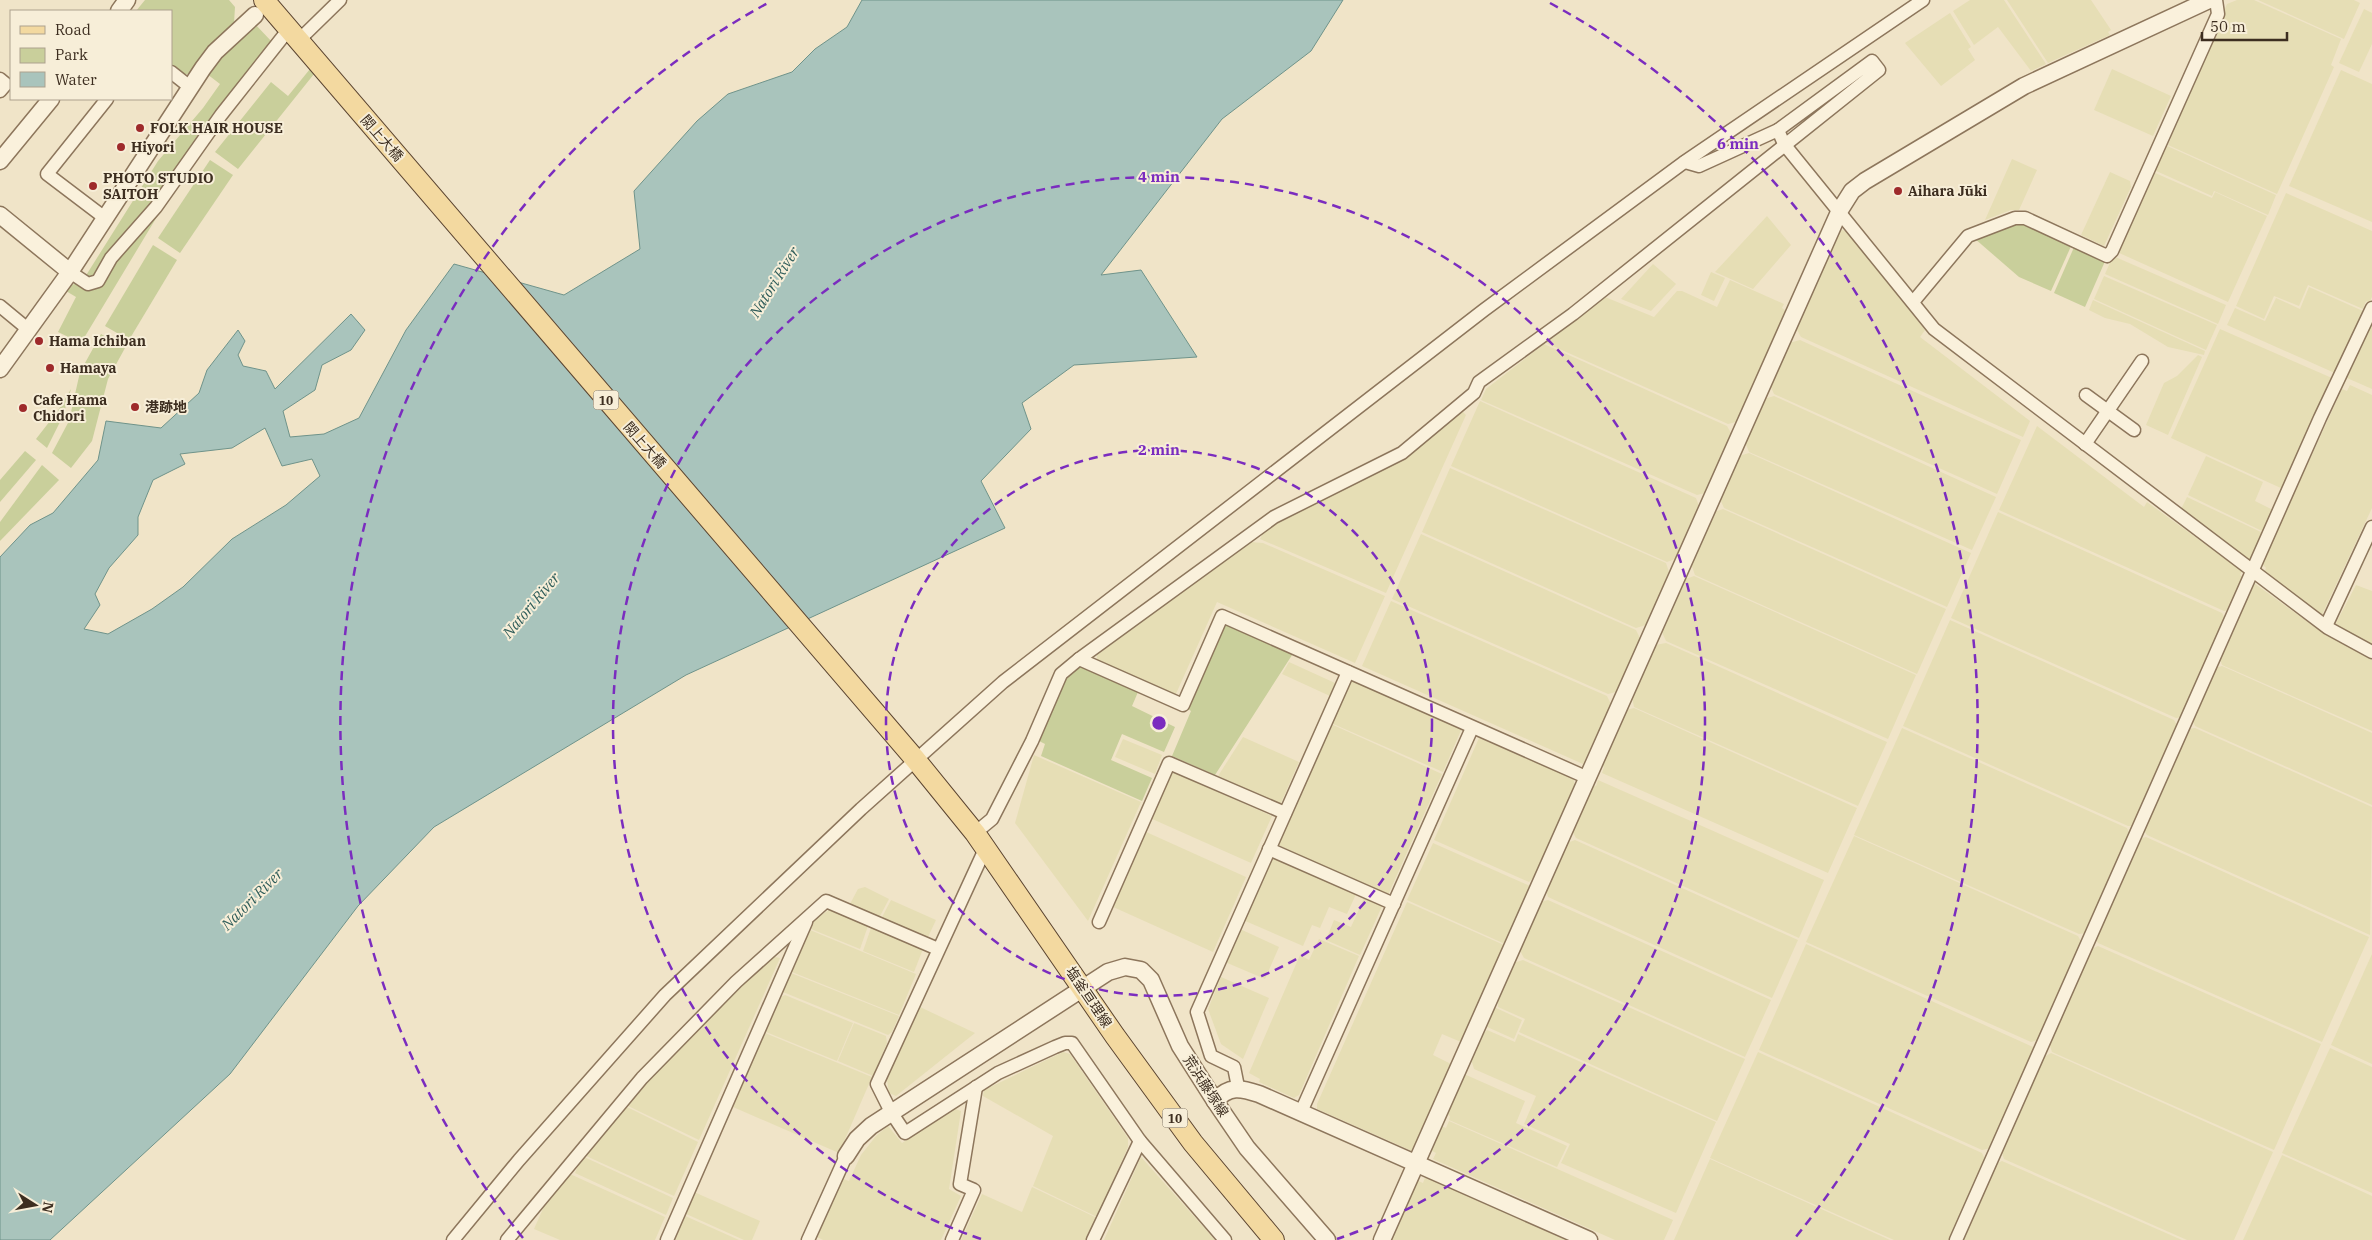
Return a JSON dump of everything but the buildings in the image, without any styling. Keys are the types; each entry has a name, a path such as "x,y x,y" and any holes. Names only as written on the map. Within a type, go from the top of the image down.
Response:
{"main road":[{"name":"10","path":"259,7 297,39"},
{"name":"閖上大橋","path":"297,39 912,756"},
{"name":"塩釜亘理線","path":"912,756 980,840 1085,989 1115,1036 1193,1144 1274,1240"}],"street":[{"path":"0,215 70,272 88,284 98,281 111,258 156,207 221,115 297,39 340,0"},
{"path":"453,1240 519,1160 665,995 912,756 1003,682 1484,310 1685,162 1923,0"},
{"path":"1382,1240 1840,210 1852,191 1864,181 2024,86 2208,0"},
{"path":"1913,302 1968,236 2015,218 2025,218 2107,256 2112,251 2218,14 2216,0"},
{"path":"0,369 70,272 214,52 259,7"},
{"path":"1225,1240 1140,1141 1072,1043 1055,1047 998,1073 905,1132 891,1112 877,1084 938,949 980,840 1032,741 1061,674 1274,517 1402,454 1474,393 1479,382 1572,314 1878,70 1872,61 1778,130 1699,166 1685,162"},
{"path":"172,73 190,87"},
{"path":"0,79 6,84 0,91"},
{"path":"0,161 50,100"},
{"path":"105,218 47,174 106,100"},
{"path":"1778,130 1784,144 1840,210 1934,329 2326,626 2372,652"},
{"path":"0,306 29,330"},
{"path":"1956,1240 2320,418 2372,308"},
{"path":"2085,444 2142,361"},
{"path":"2086,395 2134,430"},
{"path":"2326,626 2372,527"},
{"path":"1079,659 1183,706 1222,616 1588,778"},
{"path":"1238,1087 1234,1067 1211,1056 1196,1012 1348,672"},
{"path":"1302,1112 1472,728"},
{"path":"1098,922 1169,763 1285,813"},
{"path":"1269,849 1394,904"},
{"path":"507,1240 642,1078 736,982 826,901 938,949"},
{"path":"667,1240 807,918"},
{"name":"荒浜藤塚線","path":"846,1156 870,1126 1085,989 1108,972 1125,968 1141,970 1151,980 1180,1046 1247,1148 1327,1240"},
{"path":"952,1240 974,1190 960,1184 976,1087"},
{"path":"1215,1101 1228,1090 1238,1087 1259,1094 1589,1240"},
{"path":"1093,1240 1140,1141"},
{"path":"808,1240 846,1156"}],"shaded area":[{"path":"1970,0 2004,0 2046,64 2031,71 1998,27 1974,45 1953,11"},
{"path":"2007,0 2091,0 2111,30 2108,32 2110,35 2048,63"},
{"path":"2237,0 2254,0 2341,39 2331,65 2334,67 2277,194 2168,145 2171,138 2169,136 2227,4"},
{"path":"2258,0 2354,0 2360,3 2344,39"},
{"path":"2364,9 2372,13 2372,44 2359,72 2339,63"},
{"path":"1950,13 1971,47 1968,49 1975,60 1941,86 1905,43"},
{"path":"2112,69 2171,96 2153,136 2094,110"},
{"path":"2341,70 2372,84 2372,222 2289,186"},
{"path":"2165,145 2276,195 2268,215 2214,191 2212,196 2154,170"},
{"path":"2012,159 2037,170 2019,210 2011,210 1985,220"},
{"path":"2110,172 2130,181 2131,187 2104,246 2081,235"},
{"path":"2153,172 2212,198 2215,192 2267,216 2228,302 2117,252"},
{"path":"2286,193 2372,231 2372,297 2369,303 2366,301 2363,309 2308,285 2299,306 2274,296 2264,319 2236,306"},
{"path":"1767,216 1791,245 1753,289 1715,272"},
{"path":"1840,229 1847,232 1925,330 1920,337 2030,421 2023,437 1801,337 1796,328"},
{"path":"2113,256 2226,305 2218,324 2105,274"},
{"path":"1653,264 1676,284 1651,311 1621,299"},
{"path":"1711,272 1725,278 1714,301 1701,295"},
{"path":"2104,276 2217,325 2206,350 2094,299"},
{"path":"1730,280 1784,304 1782,308 1786,311 1736,422 1728,424 1546,343 1605,297 1654,317 1677,291 1682,291 1717,307"},
{"path":"2309,287 2363,311 2363,315 2337,374 2227,325 2235,308 2265,321 2276,298 2300,309"},
{"path":"2093,300 2205,351 2204,355 2168,347 2130,324 2105,318 2089,310"},
{"path":"2372,324 2372,389 2347,378"},
{"path":"2220,329 2332,378 2283,489 2171,438"},
{"path":"1800,340 2021,440 1997,494 1774,394 1770,385 1789,343"},
{"path":"1544,344 1727,426 1731,433 1705,493 1697,495 1481,400 1486,389"},
{"path":"2198,355 2202,357 2168,435 2146,425 2164,383 2177,376"},
{"path":"2350,385 2372,395 2372,508 2321,617 2264,573 2266,568 2262,564 2342,389 2347,391"},
{"path":"1774,396 1996,497 1972,550 1749,452 1745,442 1764,399"},
{"path":"1480,401 1696,498 1699,506 1675,559 1667,562 1451,466"},
{"path":"1462,411 1466,415 1386,593 1260,539 1263,533 1276,522 1404,458"},
{"path":"2037,426 2144,507 2147,502 2242,571 2240,575 2245,578 2231,609 2224,611 1999,510"},
{"path":"1749,453 1971,553 1947,607 1724,508 1720,499 1739,456"},
{"path":"2206,456 2263,482 2255,501 2273,510 2264,532 2188,495"},
{"path":"1450,468 1666,563 1669,572 1646,625 1636,628 1422,532"},
{"path":"2187,497 2263,533 2250,561 2181,509"},
{"path":"1723,509 1946,609 1917,674 1695,575 1691,564 1714,512"},
{"path":"1998,512 2222,613 2226,620 2183,717 2176,718 1951,618"},
{"path":"1421,534 1636,630 1640,638 1616,692 1608,694 1392,599"},
{"path":"1250,542 1263,543 1385,596 1355,663 1217,602 1175,696 1097,662 1097,655"},
{"path":"1694,576 1916,675 1888,739 1666,641 1661,630 1683,580"},
{"path":"2254,583 2320,631 2372,660 2372,731 2222,665 2219,657"},
{"path":"2356,585 2372,591 2372,645 2335,625"},
{"path":"1391,601 1607,696 1611,704 1583,764 1362,666"},
{"path":"1950,620 2174,720 2178,727 2134,826 2128,826 1903,726"},
{"path":"1666,643 1887,742 1858,806 1634,707 1632,697 1655,645"},
{"path":"1289,662 1335,683 1330,696 1282,674"},
{"path":"2222,666 2372,733 2372,805 2195,726 2192,720 2215,668"},
{"path":"1351,679 1462,728 1443,772 1331,723"},
{"path":"1634,708 1857,808 1828,873 1602,773 1604,767 1601,765 1626,710"},
{"path":"1331,724 1442,774 1388,895 1278,845"},
{"path":"1902,728 2127,828 2130,835 2086,933 2079,934 1854,835"},
{"path":"2195,728 2372,807 2370,935 2147,835 2143,829 2188,729"},
{"path":"1243,737 1299,762 1280,805 1218,776"},
{"path":"1479,738 1573,778 1575,785 1534,877 1529,882 1434,840"},
{"path":"1123,739 1162,755 1155,774 1115,757"},
{"path":"1034,755 1141,802 1088,921 1015,823"},
{"path":"1173,772 1272,816 1251,863 1150,818 1169,774"},
{"path":"1598,780 1824,880 1799,938 1576,838 1572,831 1592,785 1596,786"},
{"path":"1144,831 1246,877 1213,952 1111,906"},
{"path":"1854,836 2078,936 2082,943 2038,1040 2031,1042 1806,942"},
{"path":"2146,837 2369,937 2322,1042 2098,943 2094,936 2139,839"},
{"path":"1575,840 1798,940 1772,998 1548,897 1546,890 1567,843"},
{"path":"1433,843 1530,886 1505,944 1407,900"},
{"path":"1272,855 1357,892 1347,914 1329,907 1320,928 1312,925 1303,946 1243,920"},
{"path":"865,887 889,899 879,918 850,904 858,889"},
{"path":"1365,896 1383,904 1360,955 1326,940 1334,920 1351,927"},
{"path":"891,900 936,920 928,937 881,919"},
{"path":"1548,900 1771,1000 1745,1057 1524,958 1519,949 1540,902"},
{"path":"1407,902 1504,945 1461,1042 1442,1034 1433,1055 1451,1064 1412,1151 1317,1109 1317,1104"},
{"path":"829,910 868,926 860,949 811,929 815,919"},
{"path":"871,928 923,949 914,972 863,951"},
{"path":"1240,929 1279,947 1265,979 1225,962"},
{"path":"810,930 916,974 899,1015 792,972"},
{"path":"1319,939 1359,956 1299,1095 1294,1098 1259,1082 1260,1079 1249,1073 1300,955 1309,960"},
{"path":"1806,944 2033,1047 2034,1050 1991,1148 1982,1150 1759,1050"},
{"path":"2098,946 2321,1044 2274,1150 2052,1052 2049,1043 2091,949"},
{"path":"2372,954 2372,1064 2331,1045"},
{"path":"770,956 780,958 699,1140 626,1105 681,1045"},
{"path":"1523,960 1745,1059 1717,1121 1519,1032 1525,1019 1498,1007 1498,998 1513,963"},
{"path":"791,973 899,1016 892,1032 888,1035 783,992"},
{"path":"1221,977 1269,998 1243,1059 1221,1044 1208,1009"},
{"path":"785,995 853,1023 837,1061 766,1032 781,997"},
{"path":"920,1007 975,1033 896,1096 889,1093 887,1080"},
{"path":"1494,1007 1522,1020 1514,1039 1485,1026"},
{"path":"854,1023 886,1036 887,1043 873,1076 838,1061"},
{"path":"1487,1030 1515,1042 1518,1034 1716,1122 1676,1213 1561,1163 1570,1144 1524,1124 1536,1096 1474,1069 1471,1059 1481,1036"},
{"path":"765,1033 872,1077 839,1153 733,1107"},
{"path":"2330,1048 2372,1067 2372,1193 2282,1153"},
{"path":"1063,1052 1070,1054 1128,1138 1128,1147 1097,1217 1033,1186 1053,1136 983,1096 984,1090"},
{"path":"1758,1052 1982,1153 1985,1159 1950,1240 1894,1240 1710,1158"},
{"path":"2051,1053 2273,1152 2234,1240 2187,1240 2004,1159 2001,1150 2044,1057"},
{"path":"1464,1074 1525,1101 1516,1123 1567,1146 1557,1167 1449,1120 1450,1116 1446,1114"},
{"path":"625,1106 698,1142 674,1196 584,1155"},
{"path":"955,1109 961,1111 949,1189 961,1196 941,1240 823,1240 817,1237 843,1179 849,1181 861,1155 876,1136 888,1126 902,1143"},
{"path":"1449,1121 1673,1220 1664,1240 1615,1240 1433,1159 1436,1153 1430,1150 1441,1126 1446,1128"},
{"path":"2282,1155 2372,1196 2372,1240 2243,1240"},
{"path":"582,1156 673,1198 666,1215 575,1173"},
{"path":"1141,1157 1215,1240 1104,1240"},
{"path":"1710,1159 1890,1240 1674,1240"},
{"path":"2002,1161 2182,1240 1962,1240 1996,1164"},
{"path":"570,1174 665,1217 655,1240 560,1240 534,1229 546,1202"},
{"path":"1426,1175 1573,1240 1389,1240 1416,1180 1423,1183"},
{"path":"1032,1187 1097,1218 1087,1240 961,1240 982,1194 1022,1212"},
{"path":"694,1192 760,1221 752,1240 744,1240 684,1213"},
{"path":"683,1215 739,1240 672,1240"}],"green space":[{"path":"145,0 229,0 235,7 234,23 192,73 182,75 172,66 172,10 137,10"},
{"path":"255,24 272,42 150,207 94,278 85,277 158,161 203,108 220,84 207,74 227,49"},
{"path":"277,53 209,142 158,215 81,343 58,332 76,297 66,291 71,285 79,283 83,286 117,258 206,140"},
{"path":"310,69 314,74 238,169 215,152 271,82 288,96"},
{"path":"210,160 233,175 180,253 158,238"},
{"path":"2021,222 2072,244 2051,291 2019,277 1974,238"},
{"path":"153,245 177,260 129,340 105,326"},
{"path":"2075,245 2106,259 2085,307 2054,293"},
{"path":"101,334 125,348 108,379 92,441 71,468 52,453 69,421 80,372"},
{"path":"71,389 63,416 47,448 36,439 57,412"},
{"path":"25,451 36,460 0,502 0,480"},
{"path":"42,465 59,480 0,541 0,522"},
{"path":"1226,622 1294,652 1215,775 1172,756 1191,711 1188,709"},
{"path":"1080,666 1138,692 1132,706 1175,727 1164,752 1122,734 1111,760 1152,778 1142,801 1041,756 1045,744 1039,741 1062,683"}],"water":[{"name":"Natori River","path":"862,0 1343,0 1311,51 1222,119 1101,275 1141,270 1197,357 1074,365 1022,403 1031,429 981,481 1005,528 686,675 434,827 358,906 230,1074 50,1240 0,1240 0,557 30,525 53,513 98,460 106,421 161,428 199,393 207,370 238,330 245,341 238,355 243,366 266,371 275,389 351,314 365,330 351,350 322,365 315,390 283,411 290,437 324,434 359,418 406,330 454,264 564,295 640,249 634,191 697,121 728,94 792,72 815,49 847,27","holes":["265,428 282,466 312,459 320,476 286,505 232,539 183,587 152,609 108,634 84,629 100,605 95,594 109,568 138,535 138,517 153,480 185,464 180,454 232,448"]}],"place":[{"name":"FOLK HAIR HOUSE","path":"140,128"},
{"name":"Hiyori","path":"121,147"},
{"name":"PHOTO STUDIO SAITOH","path":"93,186"},
{"name":"Aihara Jūki","path":"1898,191"},
{"name":"Hama Ichiban","path":"39,341"},
{"name":"Hamaya","path":"50,368"},
{"name":"港跡地","path":"135,407"},
{"name":"Cafe Hama Chidori","path":"23,408"}]}
